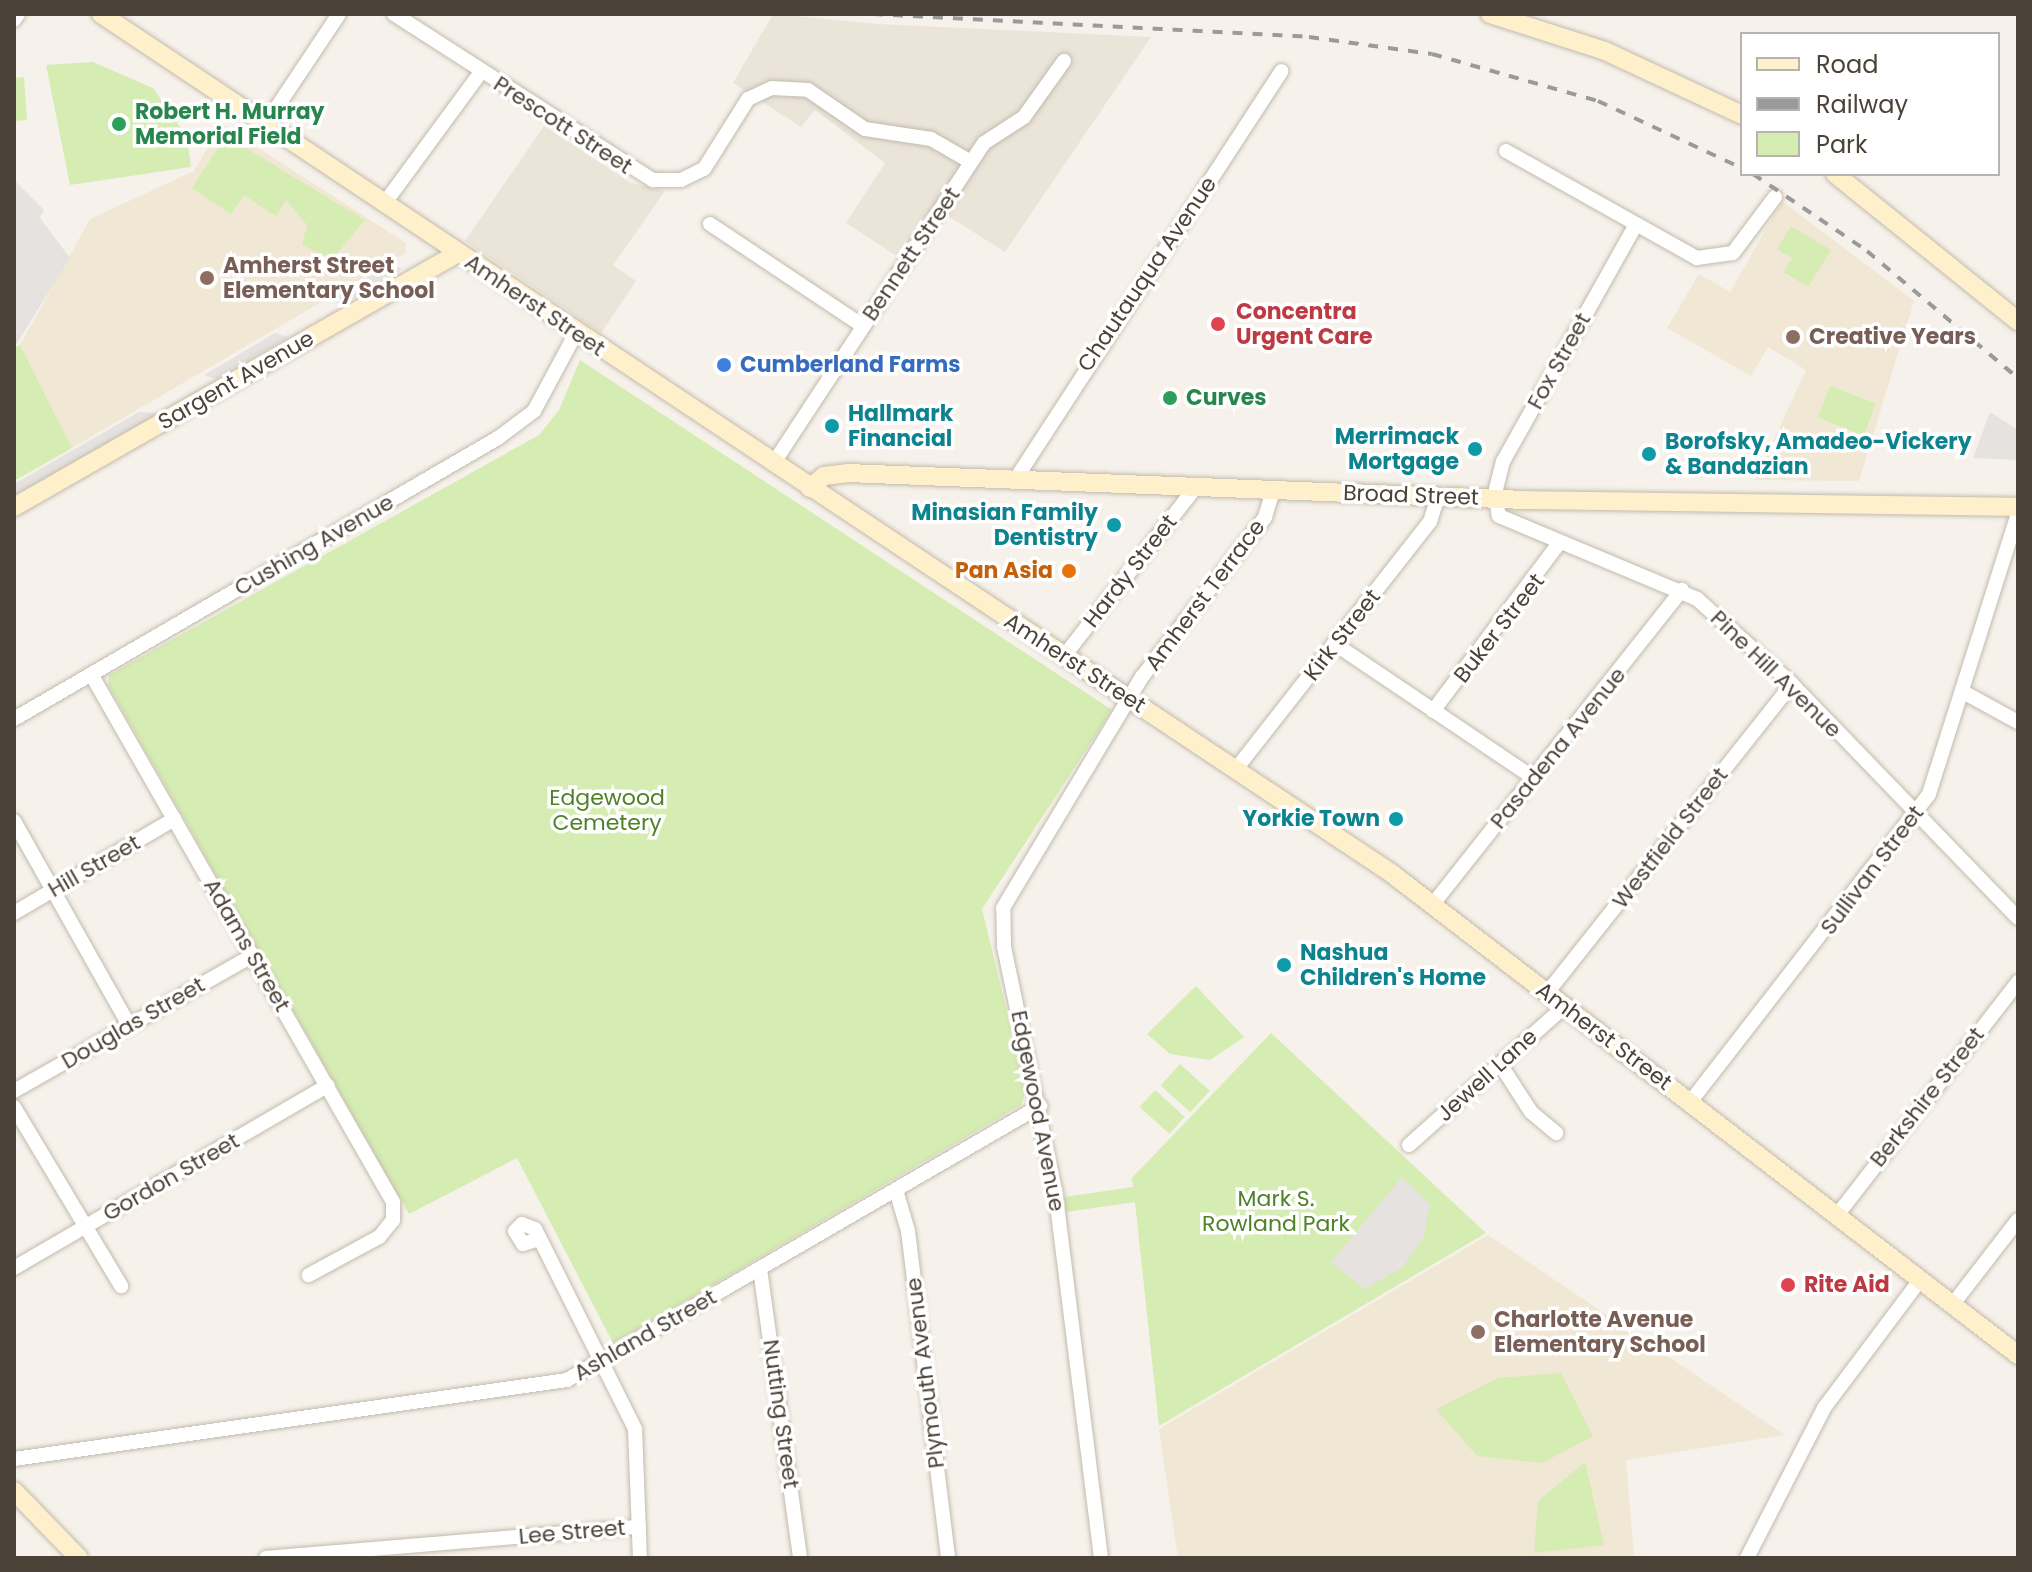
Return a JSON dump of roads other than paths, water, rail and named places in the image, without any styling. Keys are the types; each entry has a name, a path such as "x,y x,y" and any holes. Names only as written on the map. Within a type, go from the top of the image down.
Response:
{"main road":[{"name":"Amherst Street","path":"101,14 576,333 1236,769 1433,904 2018,1355"},
{"path":"1490,14 1605,51 1740,114"},
{"path":"1837,176 2018,321"},
{"name":"Sargent Avenue","path":"14,507 458,253"},
{"path":"1977,290 2018,334"},
{"name":"Broad Street","path":"810,488 824,476 847,473 1494,499 2018,507"},
{"path":"14,1491 79,1558"}],"street":[{"path":"14,20 18,14"},
{"path":"265,125 339,14"},
{"name":"Prescott Street","path":"394,14 653,180 700,173 748,99 772,88 808,90 865,129 931,139 971,162"},
{"name":"Bennett Street","path":"773,464 971,162 991,135 1024,117 1064,61"},
{"name":"Chautauqua Avenue","path":"1015,480 1282,71"},
{"path":"384,204 481,72"},
{"path":"1506,151 1634,228 1697,258 1716,258 1743,243 1775,197"},
{"path":"710,224 863,326"},
{"name":"Fox Street","path":"1494,499 1503,461 1634,228"},
{"name":"Cushing Avenue","path":"14,719 525,420 576,333"},
{"name":"Hardy Street","path":"1065,655 1196,487"},
{"name":"Amherst Terrace","path":"1131,700 1260,525 1273,490"},
{"name":"Kirk Street","path":"1236,769 1433,517 1438,496"},
{"name":"Pine Hill Avenue","path":"1494,499 1506,524 1682,590 1792,684 2018,918"},
{"name":"Sullivan Street","path":"1691,1101 1917,815 1965,693 2018,513"},
{"name":"Buker Street","path":"1433,711 1560,542"},
{"name":"Pasadena Avenue","path":"1433,904 1682,590"},
{"path":"1335,644 1534,778"},
{"name":"Adams Street","path":"91,674 387,1188 393,1220 379,1237 309,1275"},
{"name":"Westfield Street","path":"1547,993 1792,684"},
{"path":"1965,693 2018,722"},
{"name":"Edgewood Avenue","path":"1101,1558 1040,1106 1004,947 1003,908 1131,700"},
{"name":"Hill Street","path":"14,913 174,819"},
{"path":"14,821 129,1025"},
{"name":"Douglas Street","path":"14,1091 253,955"},
{"name":"Berkshire Street","path":"1838,1214 2018,982"},
{"name":"Jewell Lane","path":"1409,1145 1565,1006"},
{"path":"1500,1064 1531,1112 1556,1133"},
{"name":"Gordon Street","path":"14,1268 328,1085"},
{"name":"Ashland Street","path":"14,1459 537,1388 601,1362 1040,1106"},
{"path":"14,1107 121,1286"},
{"name":"Plymouth Avenue","path":"896,1190 908,1231 948,1558"},
{"path":"1953,1304 2018,1220"},
{"path":"539,1239 635,1429 640,1558"},
{"name":"Nutting Street","path":"760,1269 800,1558"},
{"path":"1747,1558 1824,1408 1921,1279"},
{"path":"14,1512 35,1511"},
{"name":"Lee Street","path":"266,1558 639,1527"}],"railway":[{"path":"873,14 1309,37 1432,54 1598,101 1740,167"},
{"path":"1756,176 1867,251 2018,378"}],"place":[{"name":"Robert H. Murray Memorial Field","path":"119,124"},
{"name":"Amherst Street Elementary School","path":"207,278"},
{"name":"Concentra Urgent Care","path":"1218,324"},
{"name":"Creative Years","path":"1793,337"},
{"name":"Cumberland Farms","path":"724,365"},
{"name":"Curves","path":"1170,398"},
{"name":"Hallmark Financial","path":"832,426"},
{"name":"Merrimack Mortgage","path":"1475,449"},
{"name":"Borofsky, Amadeo-Vickery & Bandazian","path":"1649,454"},
{"name":"Minasian Family Dentistry","path":"1114,525"},
{"name":"Pan Asia","path":"1069,571"},
{"name":"Yorkie Town","path":"1396,819"},
{"name":"Nashua Children's Home","path":"1284,965"},
{"name":"Rite Aid","path":"1788,1285"},
{"name":"Charlotte Avenue Elementary School","path":"1478,1332"}],"park label":[{"name":"Edgewood Cemetery","path":"607,810"},
{"name":"Mark S. Rowland Park","path":"1276,1210"}]}
